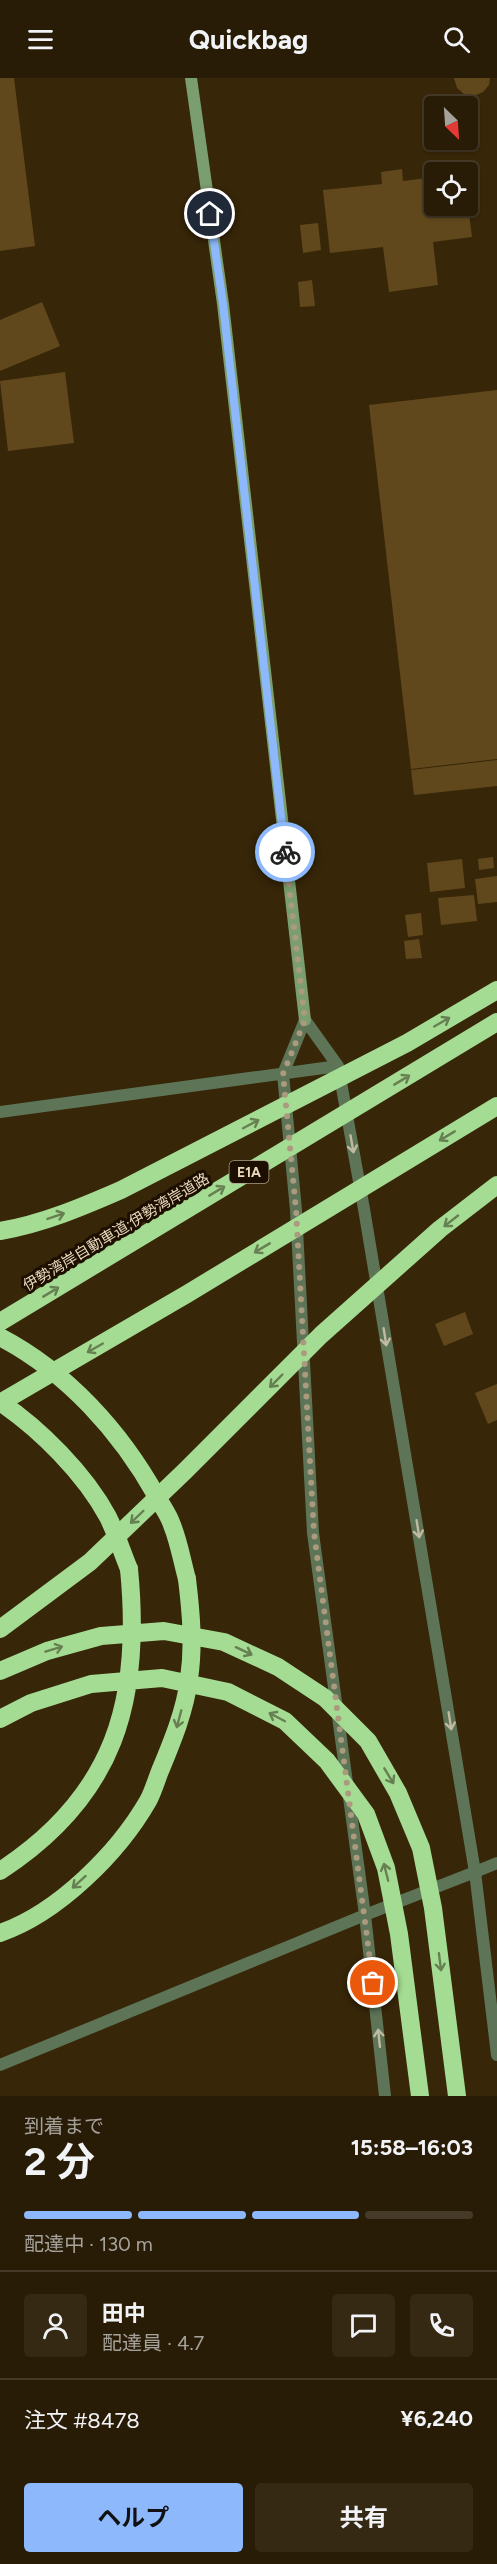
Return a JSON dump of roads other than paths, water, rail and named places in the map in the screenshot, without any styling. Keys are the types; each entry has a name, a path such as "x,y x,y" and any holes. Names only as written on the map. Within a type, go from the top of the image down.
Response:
{"highway":[{"path":"0,1231 21,1228 63,1214 121,1190 407,1043 497,990"},
{"name":"伊勢湾岸自動車道;伊勢湾岸道路","path":"0,1322 497,1022"},
{"path":"0,1871 33,1850 65,1817 92,1782 111,1747 123,1711 132,1668 134,1613 129,1569 108,1517 82,1480 52,1446 20,1416 0,1403 187,1294 497,1106"},
{"path":"0,1629 90,1562 321,1335 440,1229 497,1185"},
{"path":"0,1337 40,1363 79,1395 108,1425 140,1467 172,1524 187,1579 193,1626 189,1680 176,1733 149,1800 109,1855 62,1898 15,1928 0,1933"},
{"path":"0,1671 46,1651 101,1636 164,1631 224,1642 278,1667 325,1698 368,1741 399,1793 420,1848 433,1908 457,2096"},
{"path":"0,1719 31,1703 91,1684 162,1678 228,1692 285,1721 327,1761 366,1814 386,1869 399,1934 420,2096"}],"street":[{"path":"191,78 223,304 305,1020 283,1074 296,1210 314,1533 365,1915 385,2096"},
{"path":"305,1020 338,1066 475,1872 497,2055"},
{"path":"0,1112 338,1066"},
{"path":"0,2065 497,1863"}]}
